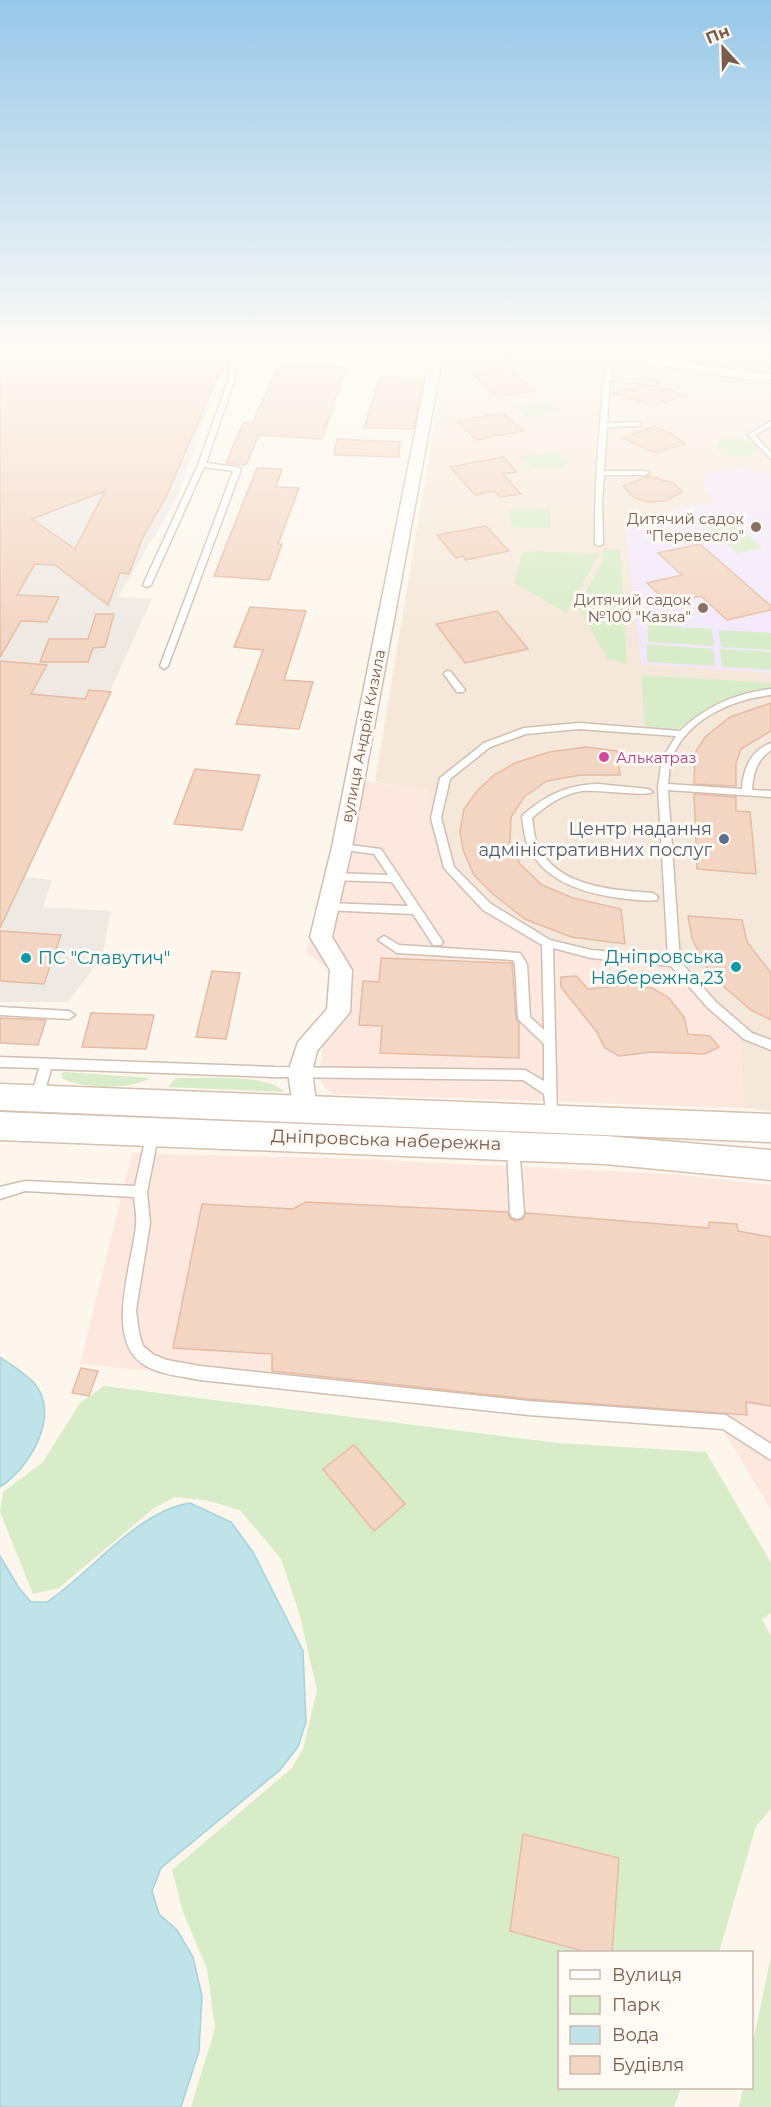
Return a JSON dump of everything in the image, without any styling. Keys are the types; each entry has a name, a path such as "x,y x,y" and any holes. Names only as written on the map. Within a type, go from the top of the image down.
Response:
{"main road":[{"name":"Дніпровська набережна","path":"0,1097 305,1108 550,1104 771,1128"},
{"name":"Дніпровська набережна","path":"0,1126 513,1145 605,1150 771,1165"}],"street":[{"name":"вулиця Андрія Кизила","path":"305,1108 300,1072 306,1048 338,1012 341,970 321,937 342,848 419,446"}],"lane":[{"path":"147,585 208,446"},
{"path":"599,544 603,446"},
{"path":"164,666 237,469 202,465"},
{"path":"601,473 645,473"},
{"path":"448,674 460,690"},
{"path":"771,692 732,700 703,716 681,734 666,760 663,787 674,962 712,1005 748,1036 771,1045"},
{"path":"674,962 591,954 547,943 487,907 449,868 436,818 445,778 487,745 524,731 579,726 681,734"},
{"path":"747,792 747,774 754,762 771,746"},
{"path":"648,792 594,785 561,791 543,801 527,817 528,831 540,859 564,881 609,894 653,897"},
{"path":"663,787 771,794"},
{"path":"342,848 377,851 437,942"},
{"path":"335,877 396,879"},
{"path":"327,907 415,910"},
{"path":"384,940 397,949 516,956 521,964 524,1019 549,1041"},
{"path":"547,943 550,1104"},
{"path":"0,1011 69,1014"},
{"path":"0,1062 300,1072 525,1075 550,1104"},
{"path":"37,1098 46,1063"},
{"path":"153,1132 140,1192 143,1223 129,1310 137,1350 149,1360 167,1367 200,1373 410,1397 726,1422 771,1453"},
{"path":"513,1145 517,1213"},
{"path":"0,1193 26,1186 140,1192"}],"shaded area":[{"path":"0,446 195,446 177,498 118,597 152,599 25,877 52,880 43,907 111,911 102,957 68,1002 0,1002"},
{"path":"431,446 771,446 771,1111 744,1108 740,1038 667,966 590,958 540,945 482,909 445,871 430,823 430,791 375,782"},
{"name":"Дитячий садок №100 \"Казка\"","path":"739,468 771,474 771,673 641,664 624,521 716,501 704,489 704,474"},
{"path":"351,779 430,791 430,823 445,871 482,909 540,945 590,958 667,966 740,1038 744,1108 334,1094 325,1088 319,1079 331,971 306,953"},
{"path":"132,1153 361,1159 673,1174 771,1185 771,1510 722,1428 80,1364"}],"green space":[{"path":"756,446 758,450 748,455 731,456 716,448"},
{"path":"557,451 568,463 560,468 534,469 521,457"},
{"path":"550,508 550,529 512,527 509,511"},
{"path":"728,518 763,548 737,553 703,523"},
{"path":"603,549 620,550 627,664 608,659 578,608 603,558"},
{"path":"536,551 599,554 566,613 515,583 521,554"},
{"path":"648,625 712,629 714,646 648,642"},
{"path":"719,630 771,633 771,650 721,647"},
{"path":"647,644 713,649 715,666 647,662"},
{"path":"720,649 771,652 771,670 722,667"},
{"path":"641,675 771,683 771,690 745,694 721,703 677,730 645,726"},
{"path":"62,1073 150,1078 131,1085 106,1087 70,1082 62,1078"},
{"path":"176,1078 250,1079 276,1086 284,1092 168,1087"},
{"path":"104,1386 557,1443 706,1452 771,1563 771,1613 762,1619 771,1636 771,1809 756,1826 719,1951 558,1951 558,2089 681,2089 674,2107 191,2107 215,2028 207,1969 183,1912 172,1870 292,1768 303,1749 317,1690 299,1612 281,1559 240,1510 205,1500 175,1497 154,1508 59,1588 33,1594 0,1512 3,1492 43,1462 80,1403"},
{"path":"771,1956 771,2107 739,2107 743,2089 753,2089 753,2042"}],"water":[{"path":"0,1357 34,1383 42,1396 45,1410 43,1425 31,1454 11,1479 0,1487"},
{"path":"190,1503 231,1522 253,1552 303,1651 306,1722 298,1747 280,1770 161,1868 152,1891 159,1914 177,1930 193,1957 202,1996 199,2051 181,2107 0,2107 0,1556 19,1588 31,1602 47,1602 133,1530 170,1508"}],"building":[{"path":"0,446 188,446 166,497 142,539 129,574 120,573 108,605 55,565 35,564 17,595 59,597 47,622 21,621 0,657","holes":["105,491 75,549 32,519"]},
{"path":"233,446 254,446 246,465 226,463"},
{"path":"336,446 400,446 399,457 334,455"},
{"path":"641,446 677,446 655,453"},
{"path":"503,457 517,472 503,474 521,494 500,497 494,491 475,495 450,467"},
{"path":"257,468 282,469 276,487 299,488 278,544 282,544 269,580 214,576"},
{"path":"649,476 673,483 682,492 665,501 648,502 633,497 623,486"},
{"path":"486,526 509,551 466,560 463,556 456,558 437,535"},
{"path":"700,544 771,606 771,610 727,620 701,596 668,603 647,583 682,575 658,553"},
{"path":"250,607 306,611 284,680 313,682 299,729 236,724 263,650 234,647"},
{"path":"497,611 528,649 465,663 436,624"},
{"path":"96,614 114,614 105,647 93,648 88,662 40,662 49,639 88,639"},
{"path":"0,661 47,665 31,694 85,699 89,690 111,692 0,928"},
{"path":"771,703 771,731 741,749 736,763 736,786 694,784 695,753 705,737 730,717"},
{"path":"586,747 617,751 620,775 581,775 547,781 524,797 511,817 510,842 520,864 542,885 573,898 621,909 625,944 571,937 525,919 494,895 474,875 463,850 460,831 464,809 477,791 494,775 515,763 549,752"},
{"path":"195,769 260,775 242,830 174,824"},
{"name":"Центр надання адміністративних послуг","path":"694,794 736,797 736,811 750,812 756,874 697,869"},
{"name":"Дніпровська Набережна,23","path":"688,916 742,920 747,942 771,973 771,1020 751,1010 723,986 704,964 692,938"},
{"name":"ПС \"Славутич\"","path":"0,931 61,935 44,984 0,981"},
{"path":"381,958 512,963 516,1019 519,1023 519,1058 380,1053 382,1026 359,1025 363,981 379,982"},
{"path":"212,971 240,973 226,1039 196,1037"},
{"path":"576,976 588,989 629,985 652,988 669,998 684,1017 688,1034 710,1036 719,1047 705,1054 652,1052 619,1056 605,1048 596,1031 561,987 561,977"},
{"path":"91,1013 154,1015 146,1049 82,1047"},
{"path":"0,1018 46,1020 38,1045 0,1043"},
{"path":"306,1202 508,1212 510,1218 516,1221 523,1219 526,1213 709,1228 709,1222 737,1224 738,1231 771,1237 771,1406 746,1402 747,1415 528,1399 272,1371 272,1354 173,1348 202,1204 293,1209"},
{"path":"81,1368 98,1371 89,1396 72,1393"},
{"path":"354,1445 405,1504 374,1531 323,1469"},
{"path":"523,1834 619,1858 612,1951 583,1951 510,1931"}],"place":[{"name":"Дитячий садок \"Перевесло\"","path":"756,527"},
{"name":"Дитячий садок №100 \"Казка\"","path":"703,608"},
{"name":"Алькатраз","path":"604,757"},
{"name":"Центр надання адміністративних послуг","path":"724,839"},
{"name":"ПС \"Славутич\"","path":"26,958"},
{"name":"Дніпровська Набережна,23","path":"736,967"}]}
